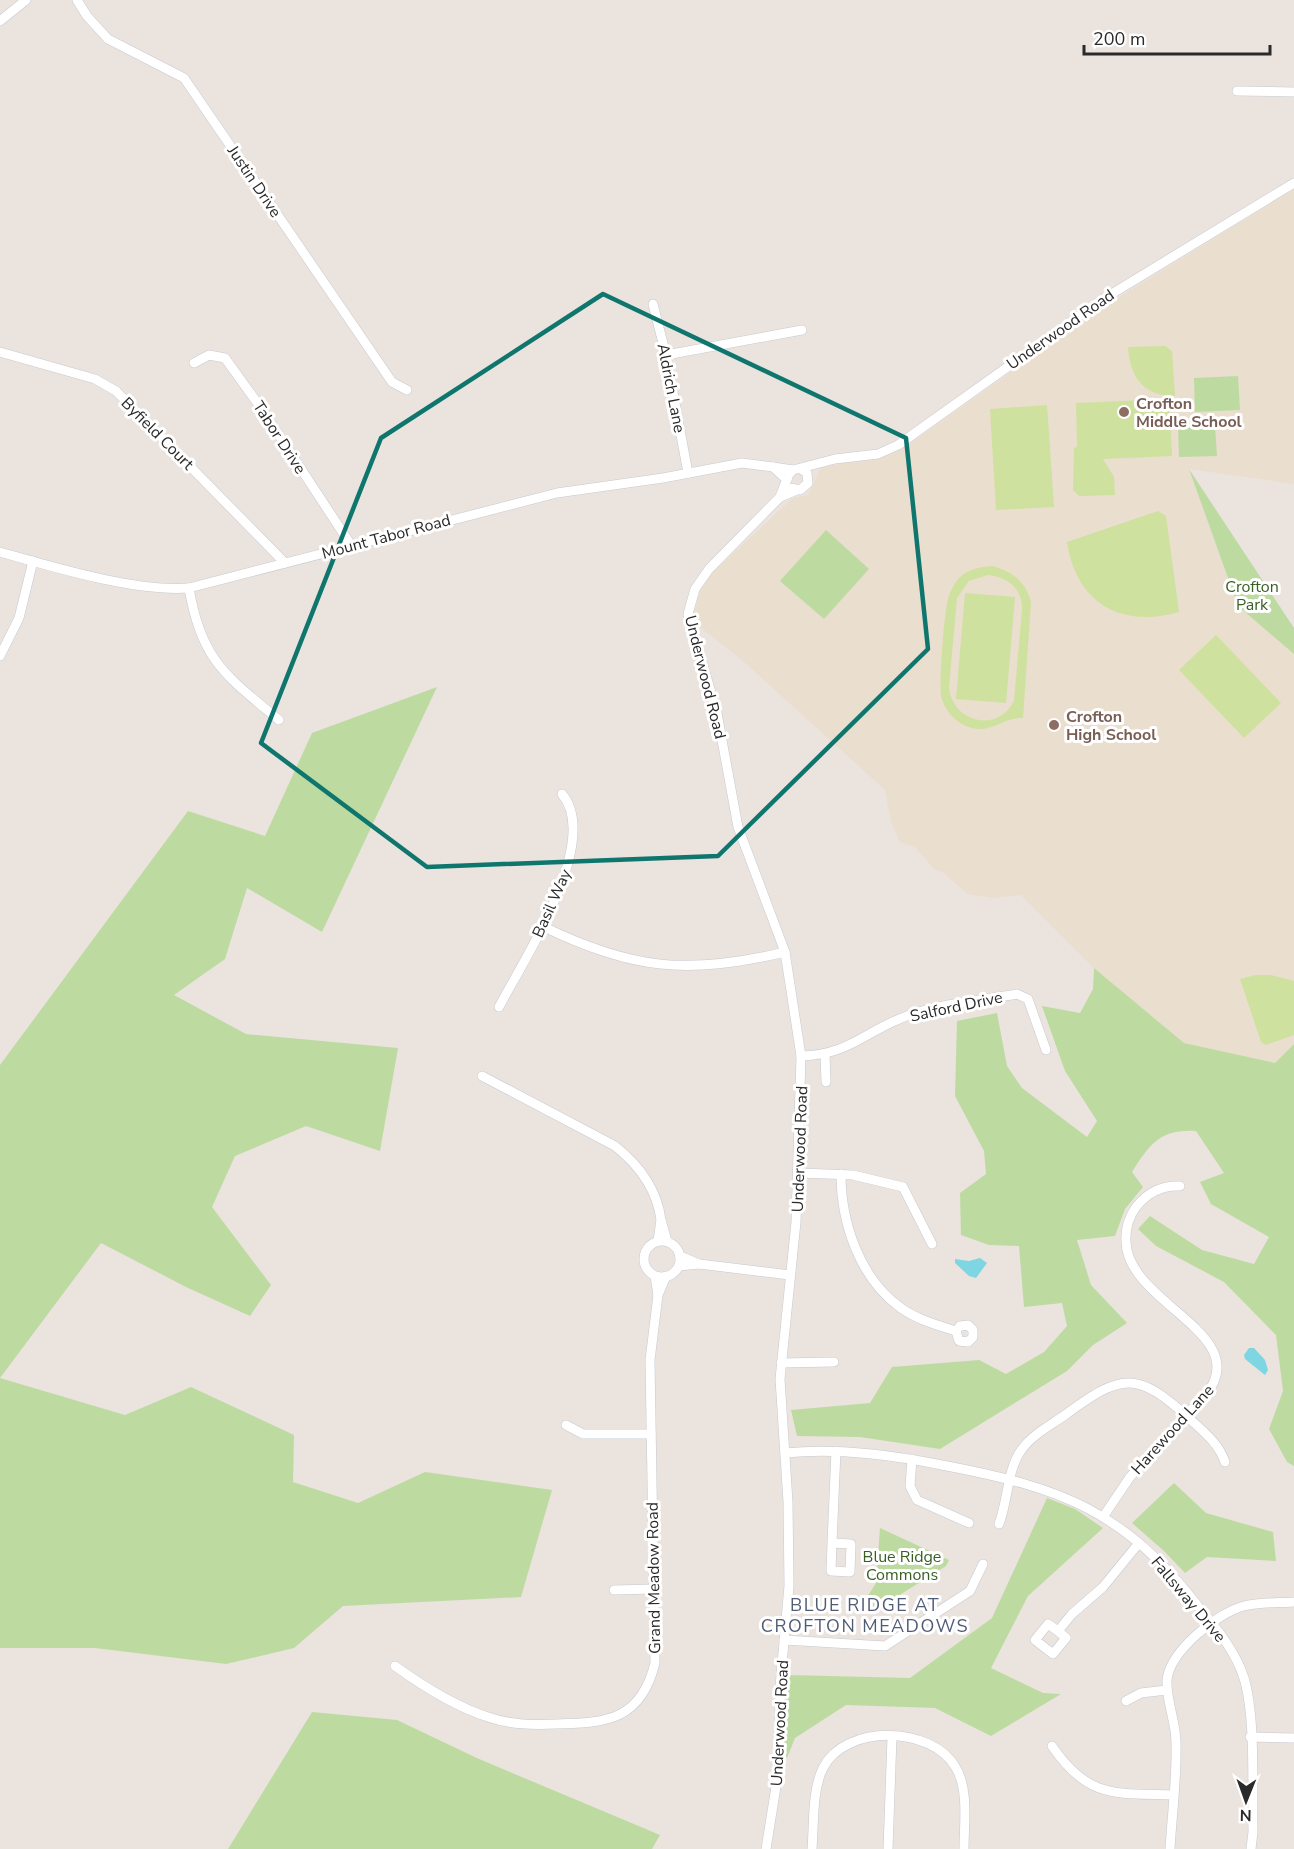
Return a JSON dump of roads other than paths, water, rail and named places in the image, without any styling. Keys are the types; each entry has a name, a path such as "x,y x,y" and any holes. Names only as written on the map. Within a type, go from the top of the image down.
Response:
{"street":[{"path":"0,21 26,0"},
{"name":"Justin Drive","path":"77,0 99,30 118,46 169,68 184,78 392,382 407,390"},
{"path":"1237,92 1294,92"},
{"name":"Underwood Road","path":"797,469 824,462 878,454 898,445 1100,301 1294,183"},
{"name":"Aldrich Lane","path":"652,304 666,355 688,473"},
{"path":"666,355 802,330"},
{"name":"Byfield Court","path":"0,352 95,379 116,391 285,563"},
{"name":"Tabor Drive","path":"194,363 210,355 225,358 351,545"},
{"path":"773,467 797,490 806,486 824,462"},
{"name":"Mount Tabor Road","path":"0,552 152,586 189,588 530,498 742,463 797,469"},
{"path":"788,481 797,469 807,473 809,480"},
{"name":"Underwood Road","path":"766,1849 779,1768 780,1687 789,1586 785,1453 780,1400 781,1363 799,1173 801,1056 785,952 738,827 717,713 688,614 691,597 701,579 750,525 780,497 788,481"},
{"name":"Underwood Road","path":"780,497 797,490"},
{"path":"0,656 19,618 33,561"},
{"path":"189,588 198,627 210,655 228,677 279,720"},
{"name":"Basil Way","path":"499,1006 561,887 570,856 572,814 568,801 562,794"},
{"path":"542,926 590,949 649,964 707,966 743,962 785,952"},
{"name":"Salford Drive","path":"801,1056 825,1055 846,1048 911,1014 1017,994 1028,999 1046,1050"},
{"path":"825,1055 826,1082"},
{"path":"482,1076 615,1146 631,1159 650,1186 662,1220 663,1241"},
{"path":"799,1173 860,1176 903,1187 932,1244"},
{"path":"841,1174 844,1219 876,1285 903,1310 925,1321 956,1331"},
{"name":"Harewood Lane","path":"1103,1517 1124,1484 1214,1383 1218,1370 1217,1357 1206,1339 1141,1280 1131,1264 1126,1245 1128,1222 1140,1203 1163,1187 1180,1186"},
{"path":"663,1241 677,1248 680,1261 673,1273 656,1276 647,1269 643,1260 648,1246 663,1241"},
{"path":"680,1261 790,1275"},
{"name":"Grand Meadow Road","path":"395,1666 440,1696 465,1708 507,1723 524,1725 601,1722 618,1717 631,1708 643,1695 651,1680 655,1664 650,1360 658,1295 656,1276"},
{"name":"Grand Meadow Road","path":"658,1295 666,1276"},
{"path":"781,1363 834,1362"},
{"path":"999,1524 1020,1451 1108,1386 1134,1382 1164,1395 1216,1443 1225,1462"},
{"path":"566,1425 583,1434 651,1434"},
{"path":"832,1543 836,1451"},
{"name":"Fallsway Drive","path":"785,1453 836,1451 912,1459 1011,1478 1065,1496 1103,1517 1139,1543 1169,1571 1212,1623 1236,1657 1244,1678 1249,1704 1251,1848"},
{"path":"912,1459 910,1486 917,1500 969,1523"},
{"path":"1058,1631 1072,1614 1103,1587 1139,1543"},
{"path":"784,1640 885,1646 970,1591 983,1564"},
{"path":"614,1590 654,1589"},
{"path":"1170,1849 1176,1744 1167,1690 1167,1676 1174,1658 1212,1623 1245,1605 1294,1602"},
{"path":"1126,1701 1141,1693 1167,1690"},
{"path":"812,1849 819,1779 828,1759 841,1746 850,1741 873,1737 911,1738 932,1744 950,1758 956,1768 963,1795 964,1849"},
{"path":"888,1849 892,1737"},
{"path":"1250,1737 1294,1738"},
{"path":"1052,1746 1067,1768 1094,1787 1116,1793 1173,1795"},
{"path":"1251,1848 1263,1849"}],"water":[{"path":"980,1258 987,1263 976,1278 969,1276 955,1263 955,1259 969,1261"},
{"path":"1249,1348 1254,1348 1265,1360 1268,1370 1265,1375 1245,1359 1244,1355"}],"place":[{"name":"Crofton Middle School","path":"1124,412"},
{"name":"Crofton High School","path":"1054,725"}],"district":[{"name":"BLUE RIDGE AT CROFTON MEADOWS","path":"865,1615"}],"park label":[{"name":"Crofton Park","path":"1252,595"},
{"name":"Blue Ridge Commons","path":"902,1565"}]}
